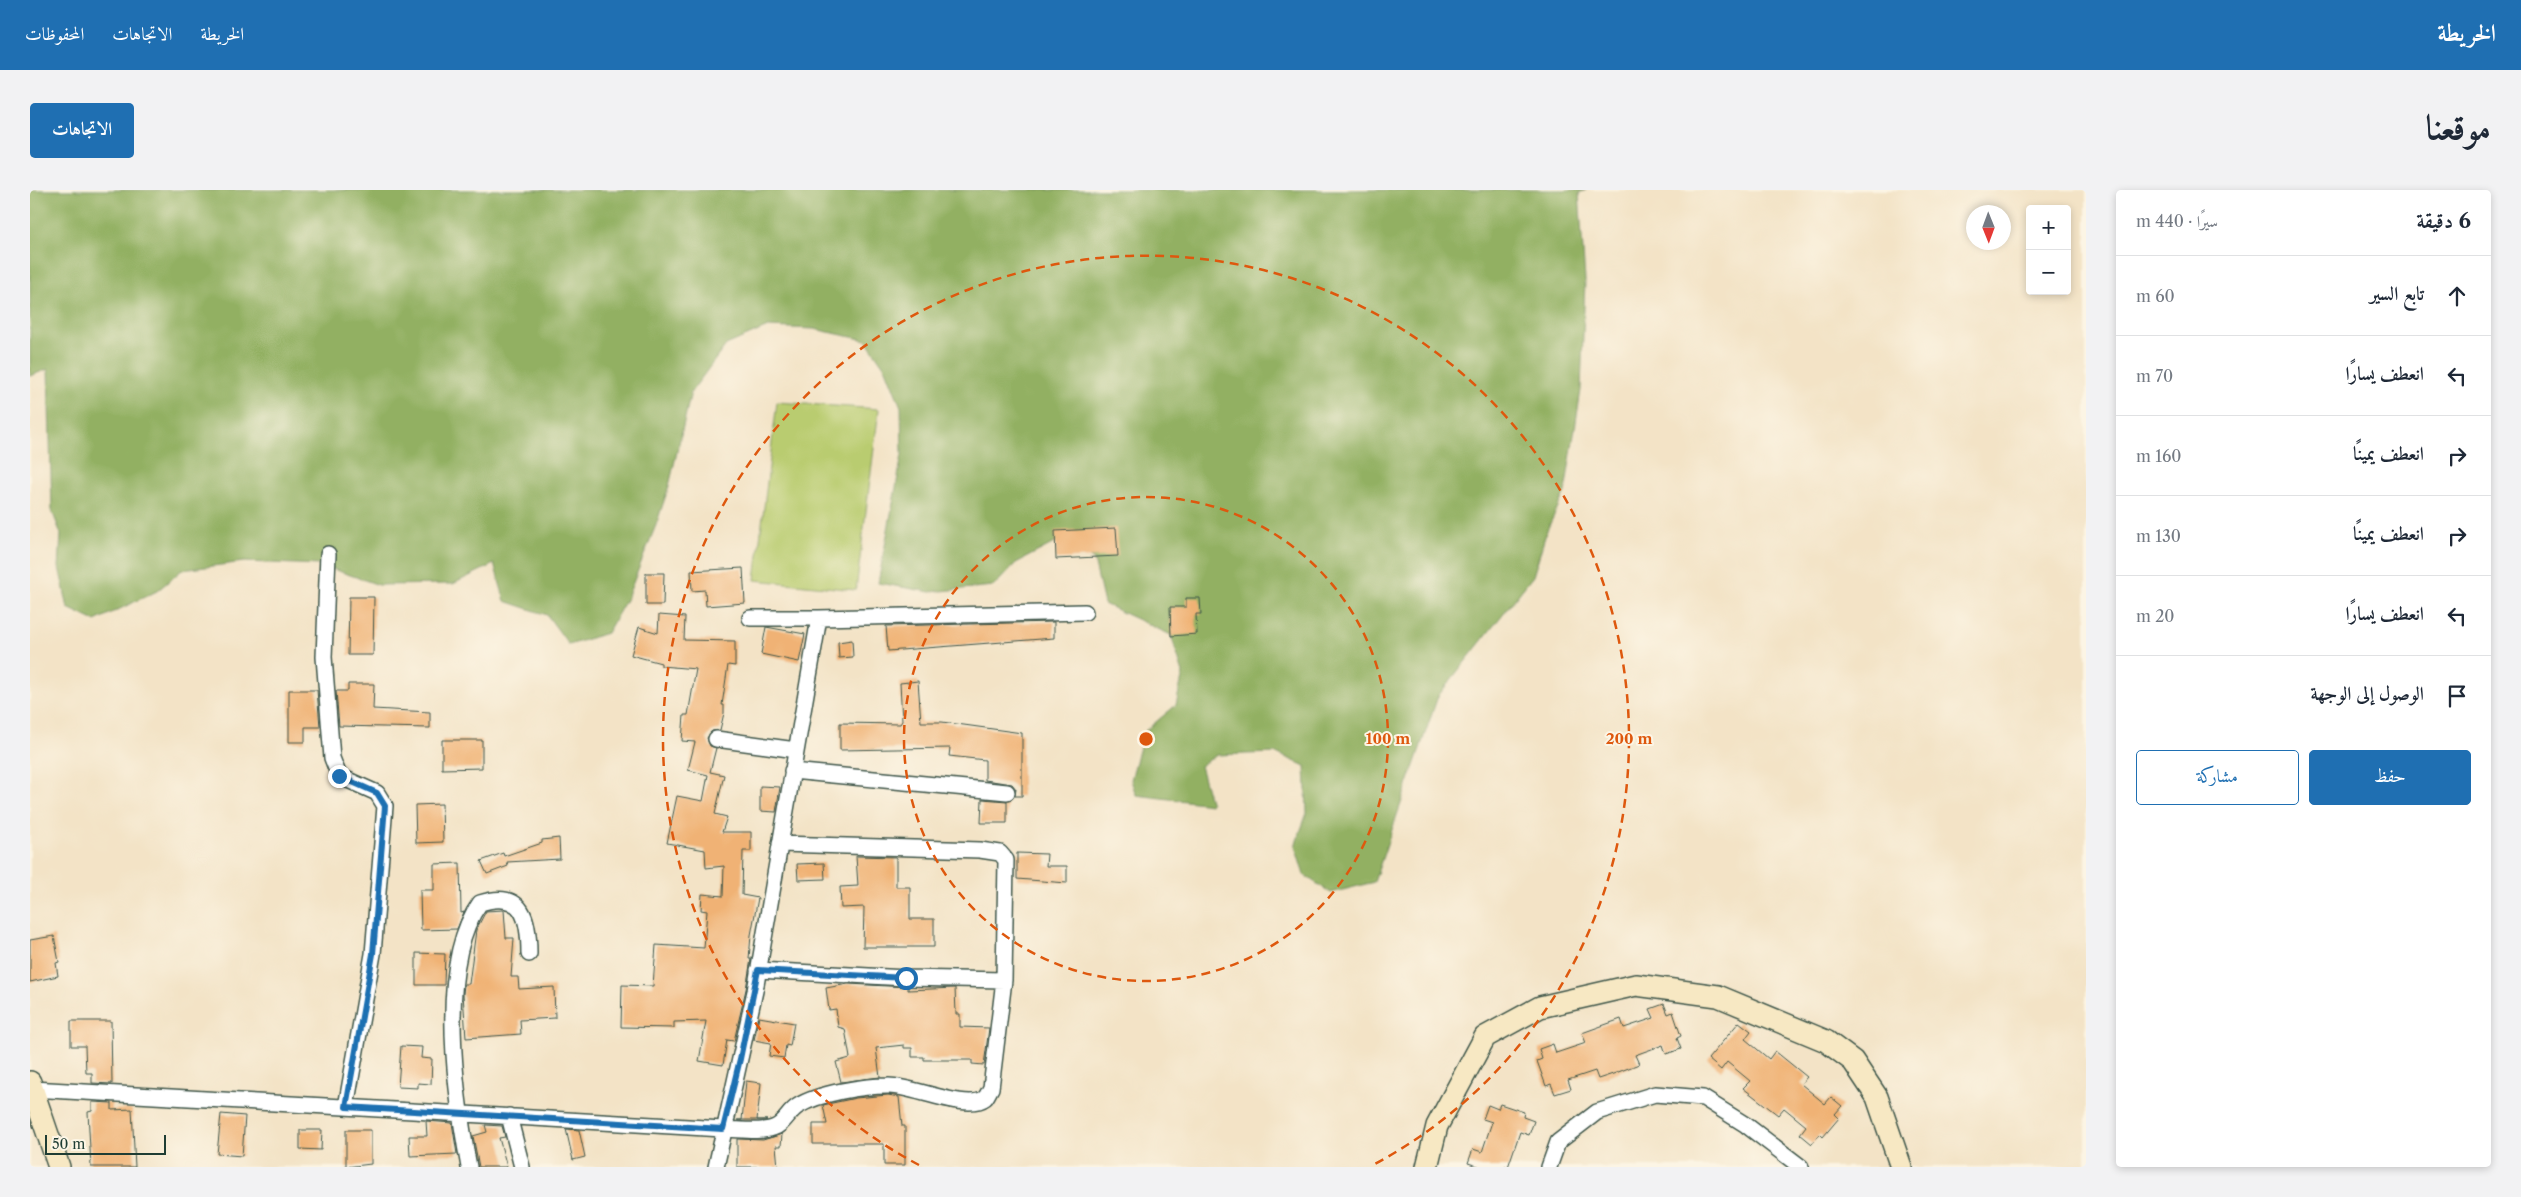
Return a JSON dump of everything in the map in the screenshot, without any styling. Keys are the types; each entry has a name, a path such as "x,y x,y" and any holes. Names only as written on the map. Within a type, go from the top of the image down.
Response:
{"street":[{"path":"328,554 324,658 332,758 339,776 377,793 385,806 373,954 346,1107"},
{"path":"750,618 1085,612"},
{"path":"716,1167 758,970 819,618"},
{"path":"716,739 796,750"},
{"path":"792,771 1007,792"},
{"path":"59,1167 31,1086 723,1129 771,1129 780,1125 798,1106 819,1097 888,1086 914,1089 958,1101 975,1102 985,1098 991,1088 1004,980 1008,875 1006,860 1000,853 980,850 780,844"},
{"path":"469,1167 458,1113 453,1032 456,975 469,924 480,904 490,900 505,901 518,906 529,926 529,954"},
{"path":"758,970 906,978 1004,980"},
{"path":"1427,1167 1437,1126 1485,1037 1540,1007 1636,985 1718,996 1826,1042 1853,1061 1878,1098 1901,1167"},
{"path":"1550,1167 1558,1142 1597,1112 1654,1094 1703,1098 1746,1125 1801,1167"},
{"path":"509,1116 522,1167"}],"green space":[{"path":"30,190 1586,190 1579,193 1585,280 1581,390 1565,492 1547,530 1533,576 1438,696 1374,882 1331,893 1304,875 1295,846 1307,813 1305,766 1276,753 1217,755 1200,766 1211,804 1136,795 1131,780 1144,732 1176,705 1183,673 1171,635 1104,604 1094,560 1062,539 1016,563 994,586 930,592 878,583 902,455 901,407 886,369 866,340 814,329 768,327 726,345 691,392 669,486 656,525 627,598 607,633 569,645 547,615 505,601 494,564 453,584 379,585 321,565 244,562 182,570 157,591 95,621 68,608 59,567 61,534 52,511 48,369 30,376"},
{"path":"777,402 879,409 856,590 755,580"}],"building":[{"path":"1116,528 1118,556 1056,559 1055,531"},
{"path":"743,568 745,603 706,606 705,590 692,591 691,571"},
{"path":"646,573 664,573 663,605 646,605"},
{"path":"349,597 374,597 373,655 348,655"},
{"path":"1186,598 1200,598 1201,614 1196,614 1197,634 1171,636 1170,607 1186,607"},
{"path":"659,615 685,617 684,640 735,641 735,666 728,665 722,705 724,705 724,713 720,730 712,731 707,738 710,746 716,748 710,772 724,775 715,814 727,817 722,832 751,832 751,851 743,851 742,895 758,898 751,935 749,959 751,959 746,989 734,1041 727,1040 723,1065 699,1061 706,1021 674,1022 674,1028 621,1027 622,985 653,986 656,945 704,948 707,911 701,910 702,894 723,896 724,866 706,868 705,850 667,843 677,796 703,801 708,775 688,770 695,742 682,741 684,715 688,715 696,669 661,666 661,663 631,655 639,627 658,633"},
{"path":"1054,622 1054,638 888,651 886,626"},
{"path":"766,627 805,634 799,662 761,654"},
{"path":"852,640 853,657 839,658 838,642"},
{"path":"918,681 921,722 942,722 1022,733 1022,796 1015,796 1016,789 1012,784 985,780 985,760 949,756 950,748 840,750 840,723 900,724 902,721 900,683"},
{"path":"348,684 374,684 373,709 430,712 430,728 339,726 336,691 348,691"},
{"path":"289,690 317,690 320,727 305,727 305,742 289,742"},
{"path":"442,740 482,740 482,768 442,769"},
{"path":"760,786 780,787 776,812 760,811"},
{"path":"982,799 1007,801 1007,823 981,823"},
{"path":"442,804 443,842 416,843 415,805"},
{"path":"559,838 560,859 507,862 508,866 487,874 481,861 503,853 504,856 542,843 542,840"},
{"path":"1017,853 1047,854 1046,866 1067,866 1067,883 1017,879"},
{"path":"856,856 896,857 896,887 910,887 910,919 934,919 934,947 863,947 864,907 841,908 840,887 858,886"},
{"path":"460,863 461,913 464,912 457,929 421,930 420,890 434,890 434,864"},
{"path":"824,863 825,879 798,880 797,864"},
{"path":"504,910 506,938 514,938 511,977 518,977 519,989 554,987 555,1018 520,1020 521,1034 466,1038 463,994 464,984 469,984 476,930 486,911"},
{"path":"54,936 59,962 56,963 58,976 30,982 30,940"},
{"path":"416,953 445,954 444,985 416,985"},
{"path":"848,984 908,987 908,990 955,988 956,1014 960,1014 960,1027 989,1028 984,1065 972,1064 972,1060 924,1060 924,1057 912,1057 912,1048 904,1048 904,1045 876,1048 880,1077 841,1082 836,1062 850,1058 845,1029 838,1027 836,1009 829,1010 826,988"},
{"path":"1664,1004 1668,1014 1673,1012 1681,1036 1677,1038 1681,1049 1666,1054 1663,1045 1635,1055 1639,1064 1598,1079 1595,1071 1568,1080 1571,1089 1555,1094 1551,1084 1546,1086 1537,1061 1542,1059 1539,1049 1553,1044 1556,1053 1586,1043 1582,1033 1621,1019 1624,1028 1654,1018 1650,1009"},
{"path":"759,1017 794,1023 790,1046 786,1045 784,1058 769,1056 771,1043 754,1040"},
{"path":"71,1021 111,1021 112,1084 92,1083 92,1073 86,1073 85,1046 71,1046"},
{"path":"1739,1022 1751,1031 1745,1039 1769,1059 1775,1051 1807,1077 1801,1084 1825,1104 1831,1097 1842,1106 1835,1114 1839,1118 1823,1137 1820,1134 1812,1144 1800,1134 1806,1126 1784,1108 1778,1115 1743,1088 1750,1081 1727,1062 1721,1070 1708,1059"},
{"path":"401,1046 422,1047 421,1058 432,1059 431,1084 418,1083 418,1088 398,1087"},
{"path":"746,1081 761,1083 757,1120 742,1120"},
{"path":"888,1095 899,1097 902,1126 905,1126 905,1165 884,1165 884,1144 813,1144 813,1124 827,1124 823,1105 856,1098"},
{"path":"92,1102 112,1103 112,1110 132,1109 135,1167 91,1167 88,1112 92,1111"},
{"path":"1500,1104 1524,1112 1523,1117 1534,1121 1529,1135 1520,1132 1508,1167 1481,1167 1468,1163 1473,1149 1482,1152 1492,1122 1483,1119 1488,1105 1498,1109"},
{"path":"221,1114 245,1116 242,1156 217,1154"},
{"path":"426,1121 452,1123 457,1154 410,1156 409,1136 427,1136"},
{"path":"485,1125 502,1126 505,1137 499,1138 507,1167 479,1167 473,1136 487,1132"},
{"path":"566,1129 579,1130 585,1157 573,1160"},
{"path":"300,1130 322,1130 321,1150 300,1149"},
{"path":"346,1130 371,1130 371,1164 346,1167"},
{"path":"782,1134 781,1146 776,1146 778,1167 737,1167 737,1139 763,1140"}],"route":[{"path":"339,776 377,793 385,806 373,954 346,1107 723,1129 740,1059 758,970 906,978"}]}
